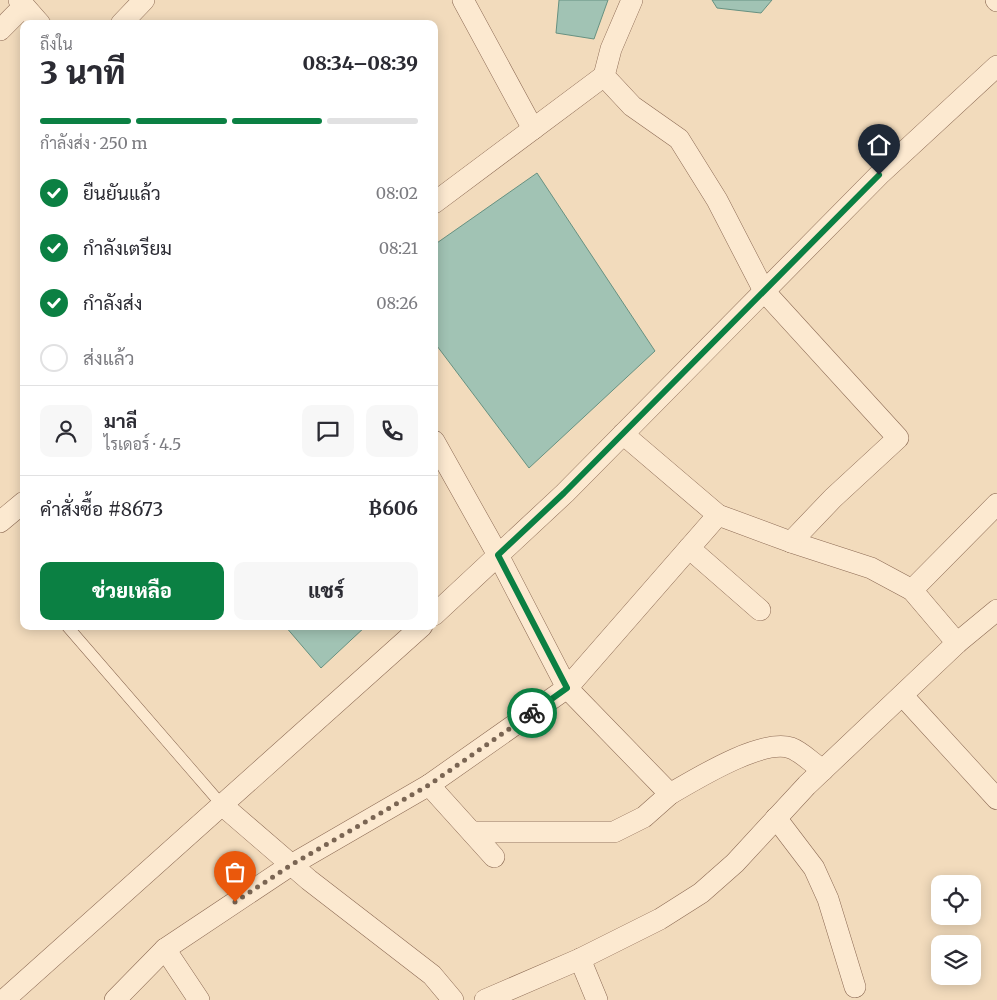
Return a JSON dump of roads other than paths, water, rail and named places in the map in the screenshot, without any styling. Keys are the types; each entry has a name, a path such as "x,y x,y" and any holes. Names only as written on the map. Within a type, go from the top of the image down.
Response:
{"street":[{"path":"125,20 144,0"},
{"path":"463,0 534,129"},
{"path":"438,200 604,76 611,49 632,0"},
{"path":"0,30 21,3 36,20"},
{"path":"438,611 564,493 879,175 997,66"},
{"path":"604,76 632,106 679,139 717,200 764,291 898,438 833,498 791,542"},
{"path":"623,434 718,515 791,542 871,568 912,590 957,643"},
{"path":"438,448 498,555 567,688 670,794"},
{"path":"912,590 997,504"},
{"path":"0,522 20,505"},
{"path":"115,1000 165,949 291,865 429,785 567,688 718,515"},
{"path":"689,548 760,610"},
{"path":"485,1000 580,959 660,919 701,893 734,863 823,770 957,643 997,610"},
{"path":"4,1000 418,630"},
{"path":"903,696 997,799"},
{"path":"472,832 614,832 644,817 670,794 733,760 774,746 791,748 823,770"},
{"path":"429,785 494,857"},
{"path":"222,805 291,865 432,975 453,1000"},
{"path":"776,818 814,868 828,898 855,987"},
{"path":"165,949 199,1000"},
{"path":"580,959 598,1000"}],"lane":[{"path":"70,630 222,805"}]}
